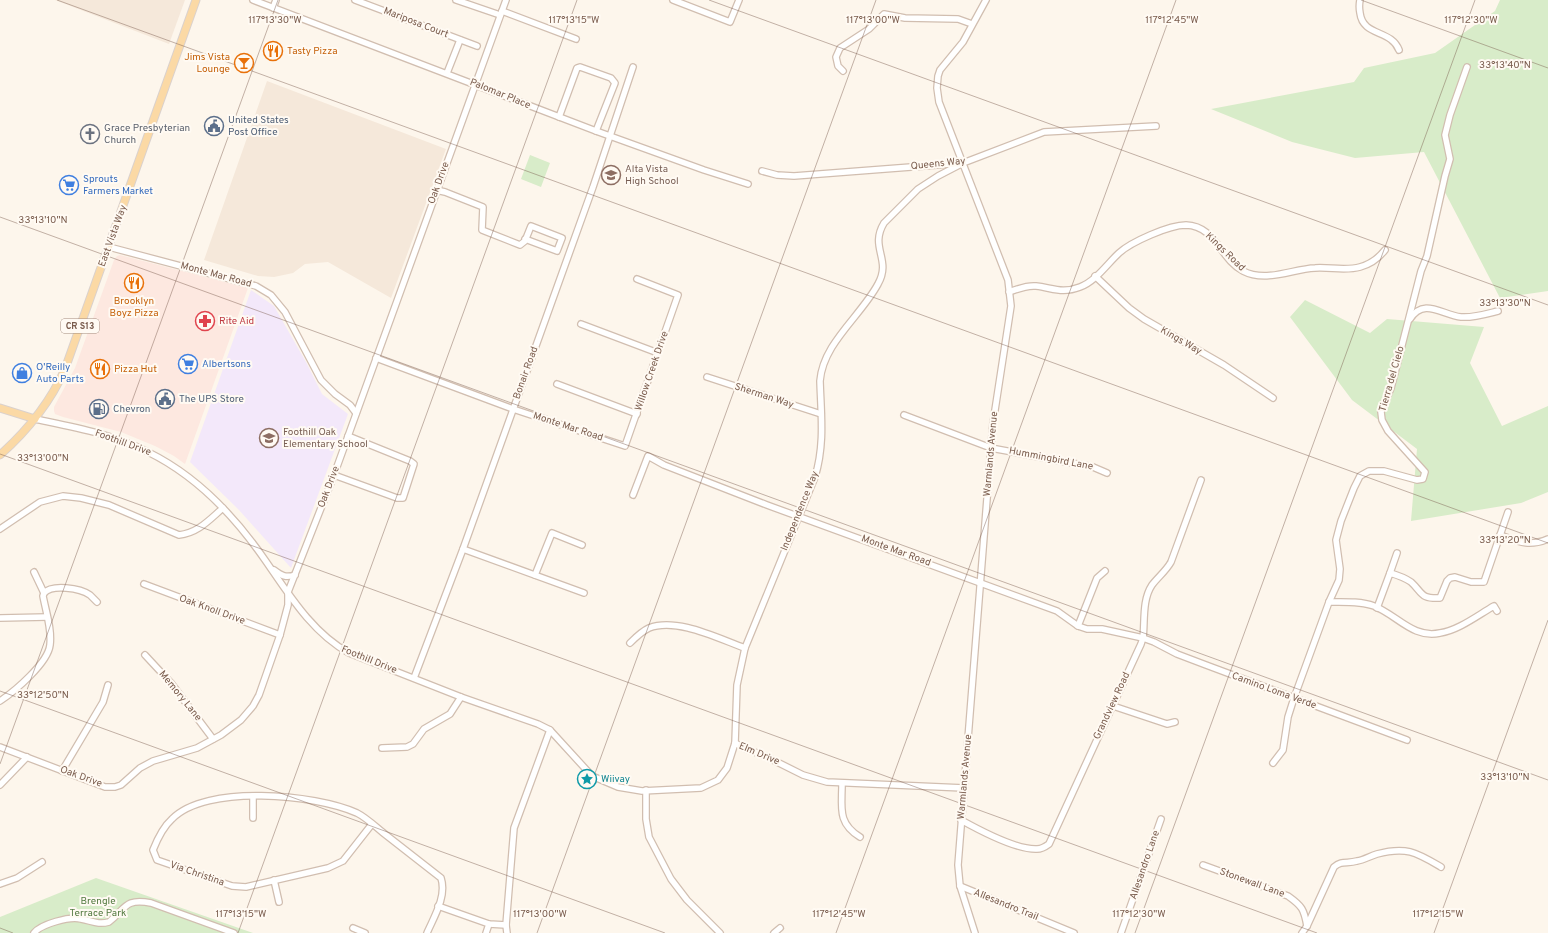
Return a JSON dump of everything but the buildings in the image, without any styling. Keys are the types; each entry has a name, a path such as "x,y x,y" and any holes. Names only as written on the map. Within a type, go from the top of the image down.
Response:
{"main road":[{"name":"East Vista Way","path":"0,454 19,437 44,408 65,369 196,0"},
{"path":"0,408 35,419"}],"street":[{"name":"Palomar Place","path":"253,0 270,4 596,131 704,170 748,184"},
{"path":"270,4 276,0"},
{"name":"Mariposa Court","path":"355,0 477,46"},
{"path":"456,0 501,13 576,39"},
{"name":"Oak Drive","path":"0,747 105,787 115,787 121,785 140,768 152,761 197,748 221,735 241,720 253,706 259,695 280,635 288,605 288,592 334,475 506,0"},
{"path":"673,0 730,22 739,0"},
{"name":"Warmlands Avenue","path":"975,933 960,886 958,865 993,423 1011,306 1008,280 939,102 937,87 940,70 963,42 986,0"},
{"path":"1360,0 1359,4 1362,21 1369,29 1392,39 1399,50"},
{"path":"843,71 838,66 836,58 840,48 869,29 884,14 913,19 958,19 972,24"},
{"path":"447,73 460,40"},
{"path":"559,117 577,68 580,67 612,78 615,83 596,131"},
{"name":"Bonair Road","path":"414,678 463,549 593,187 609,135 634,67"},
{"name":"Tierra del Cielo","path":"1273,763 1283,750 1288,718 1294,698 1329,602 1339,580 1340,569 1336,540 1360,476 1369,471 1384,471 1417,480 1423,479 1425,472 1388,431 1382,420 1381,412 1391,388 1421,272 1427,256 1438,202 1450,159 1446,135 1447,129 1450,115 1467,67"},
{"name":"Queens Way","path":"762,171 777,175 794,176 963,163 1044,132 1156,126"},
{"name":"Independence Way","path":"735,743 737,685 745,648 820,462 822,444 821,373 828,354 878,285 884,272 883,259 879,248 878,239 880,230 884,223 918,190 939,175 963,163"},
{"path":"436,190 483,207 482,230 520,245 525,239 531,226 562,238 557,251 525,239"},
{"name":"Kings Road","path":"1009,292 1020,288 1035,286 1057,290 1069,290 1088,283 1121,251 1136,242 1172,226 1193,226 1206,232 1213,238 1229,259 1241,270 1259,276 1274,275 1313,268 1359,267 1370,264 1385,250"},
{"name":"Monte Mar Road","path":"109,247 240,281 265,290 280,303 286,312 321,380 335,394 350,405 356,413"},
{"name":"Kings Way","path":"1095,276 1129,308 1144,319 1224,365 1273,398"},
{"name":"Willow Creek Drive","path":"625,446 678,295 637,280"},
{"path":"1409,321 1417,310 1424,308 1462,317 1471,317 1498,311"},
{"path":"580,324 658,353"},
{"name":"Monte Mar Road","path":"376,358 513,409 625,446"},
{"name":"Sherman Way","path":"707,377 821,414"},
{"path":"557,384 637,414"},
{"name":"Hummingbird Lane","path":"904,415 991,448 1093,467 1107,473"},
{"name":"Foothill Drive","path":"35,419 98,433 147,451 178,469 205,489 223,508 269,566 304,614 338,647 349,653 461,697 538,724 550,730"},
{"path":"334,475 397,498 403,498 414,464 410,460 348,436"},
{"name":"Monte Mar Road","path":"633,495 648,456 664,466 767,505 1058,611 1078,626 1088,630 1102,629 1143,638"},
{"name":"Grandview Road","path":"961,820 982,831 1025,848 1043,848 1049,844 1143,638 1146,598 1153,584 1166,570 1170,562 1201,480"},
{"path":"0,529 40,502 63,496 109,505 179,535 189,534 201,527 223,508"},
{"path":"1390,572 1410,582 1420,594 1430,598 1440,598 1447,581 1450,578 1455,577 1471,582 1484,582 1508,512"},
{"path":"535,575 552,533 582,545"},
{"path":"1500,535 1523,544 1537,544 1548,539"},
{"path":"463,549 584,593"},
{"path":"1377,608 1397,553"},
{"path":"269,566 282,576 289,577 295,575"},
{"path":"1078,626 1097,578 1105,570"},
{"path":"0,701 9,695 31,674 46,656 50,646 50,635 43,596 44,593 34,572"},
{"name":"Oak Knoll Drive","path":"144,584 280,635"},
{"path":"44,593 50,589 76,589 89,594 96,602"},
{"path":"1329,602 1355,603 1373,606 1413,630 1434,634 1452,630 1494,606 1498,611"},
{"path":"0,618 47,617"},
{"path":"630,643 649,628 662,625 681,625 745,648"},
{"name":"Camino Loma Verde","path":"1143,638 1177,654 1407,740"},
{"name":"Memory Lane","path":"145,655 172,683 213,739"},
{"path":"62,771 103,702 108,685"},
{"path":"382,748 407,747 413,744 424,729 450,714 461,697"},
{"path":"1113,706 1167,724 1175,722"},
{"path":"507,933 506,925 514,828 550,730"},
{"name":"Elm Drive","path":"550,730 592,776 618,787 638,790 701,788 718,780 728,768 735,743 744,748 767,756 811,778 842,784 964,788"},
{"path":"0,785 27,757"},
{"path":"842,784 842,815 844,821 849,830 860,837"},
{"path":"646,790 646,819 649,837 671,879 687,900 720,933"},
{"path":"253,796 253,818"},
{"name":"Via Christina","path":"372,824 343,861 328,868 246,887 232,886 157,860 153,850 157,840 172,819 183,811 196,805 253,796 291,798 338,806 358,814 372,824 441,878 443,886 438,906"},
{"name":"Allesandro Lane","path":"1121,933 1161,819"},
{"path":"1302,933 1307,926 1334,867 1338,863 1356,862 1377,854 1402,850 1417,854 1442,867"},
{"path":"0,884 16,878 42,862"},
{"name":"Stonewall Lane","path":"1203,865 1288,896 1299,903 1304,911 1307,926"},
{"path":"274,880 279,902"},
{"name":"Allesandro Trail","path":"960,886 1074,933"},
{"path":"34,933 41,927 68,918 80,918 96,924 108,922 129,903 141,901 151,903 234,933"},
{"path":"427,933 438,906 489,924 506,925"},
{"path":"486,933 489,924"},
{"path":"353,928 365,933"},
{"path":"774,933 780,928"}],"shaded area":[{"path":"55,0 185,0 169,44"},
{"path":"267,81 446,149 391,298 328,262 305,264 293,273 274,277 258,276 204,260"},
{"path":"120,255 248,288 185,464 174,456 155,446 121,432 63,417 55,414 54,411 54,407 75,368 114,260"},
{"name":"Foothill Oak Elementary School","path":"251,290 274,306 306,362 322,394 348,414 291,568 239,510 190,462"}],"green space":[{"path":"1500,0 1548,0 1548,291 1500,298 1424,152 1355,158 1292,142 1211,109 1354,82 1364,68 1435,53 1495,11"},
{"path":"530,155 550,163 541,187 521,179"},
{"path":"1305,300 1370,333 1387,319 1484,327 1470,363 1502,426 1548,406 1548,492 1521,503 1411,521 1417,449 1352,400 1290,317"},
{"name":"Brengle Terrace Park","path":"96,878 253,933 0,933 0,917"}],"place":[{"name":"Tasty Pizza","path":"273,51"},
{"name":"Jims Vista Lounge","path":"244,63"},
{"name":"United States Post Office","path":"214,126"},
{"name":"Grace Presbyterian Church","path":"90,134"},
{"name":"Alta Vista High School","path":"611,175"},
{"name":"Sprouts Farmers Market","path":"69,185"},
{"name":"Brooklyn Boyz Pizza","path":"134,283"},
{"name":"Rite Aid","path":"205,321"},
{"name":"Albertsons","path":"188,364"},
{"name":"Pizza Hut","path":"100,369"},
{"name":"O'Reilly Auto Parts","path":"22,373"},
{"name":"The UPS Store","path":"165,399"},
{"name":"Chevron","path":"99,409"},
{"name":"Foothill Oak Elementary School","path":"269,438"},
{"name":"Wiivay","path":"587,779"}]}
